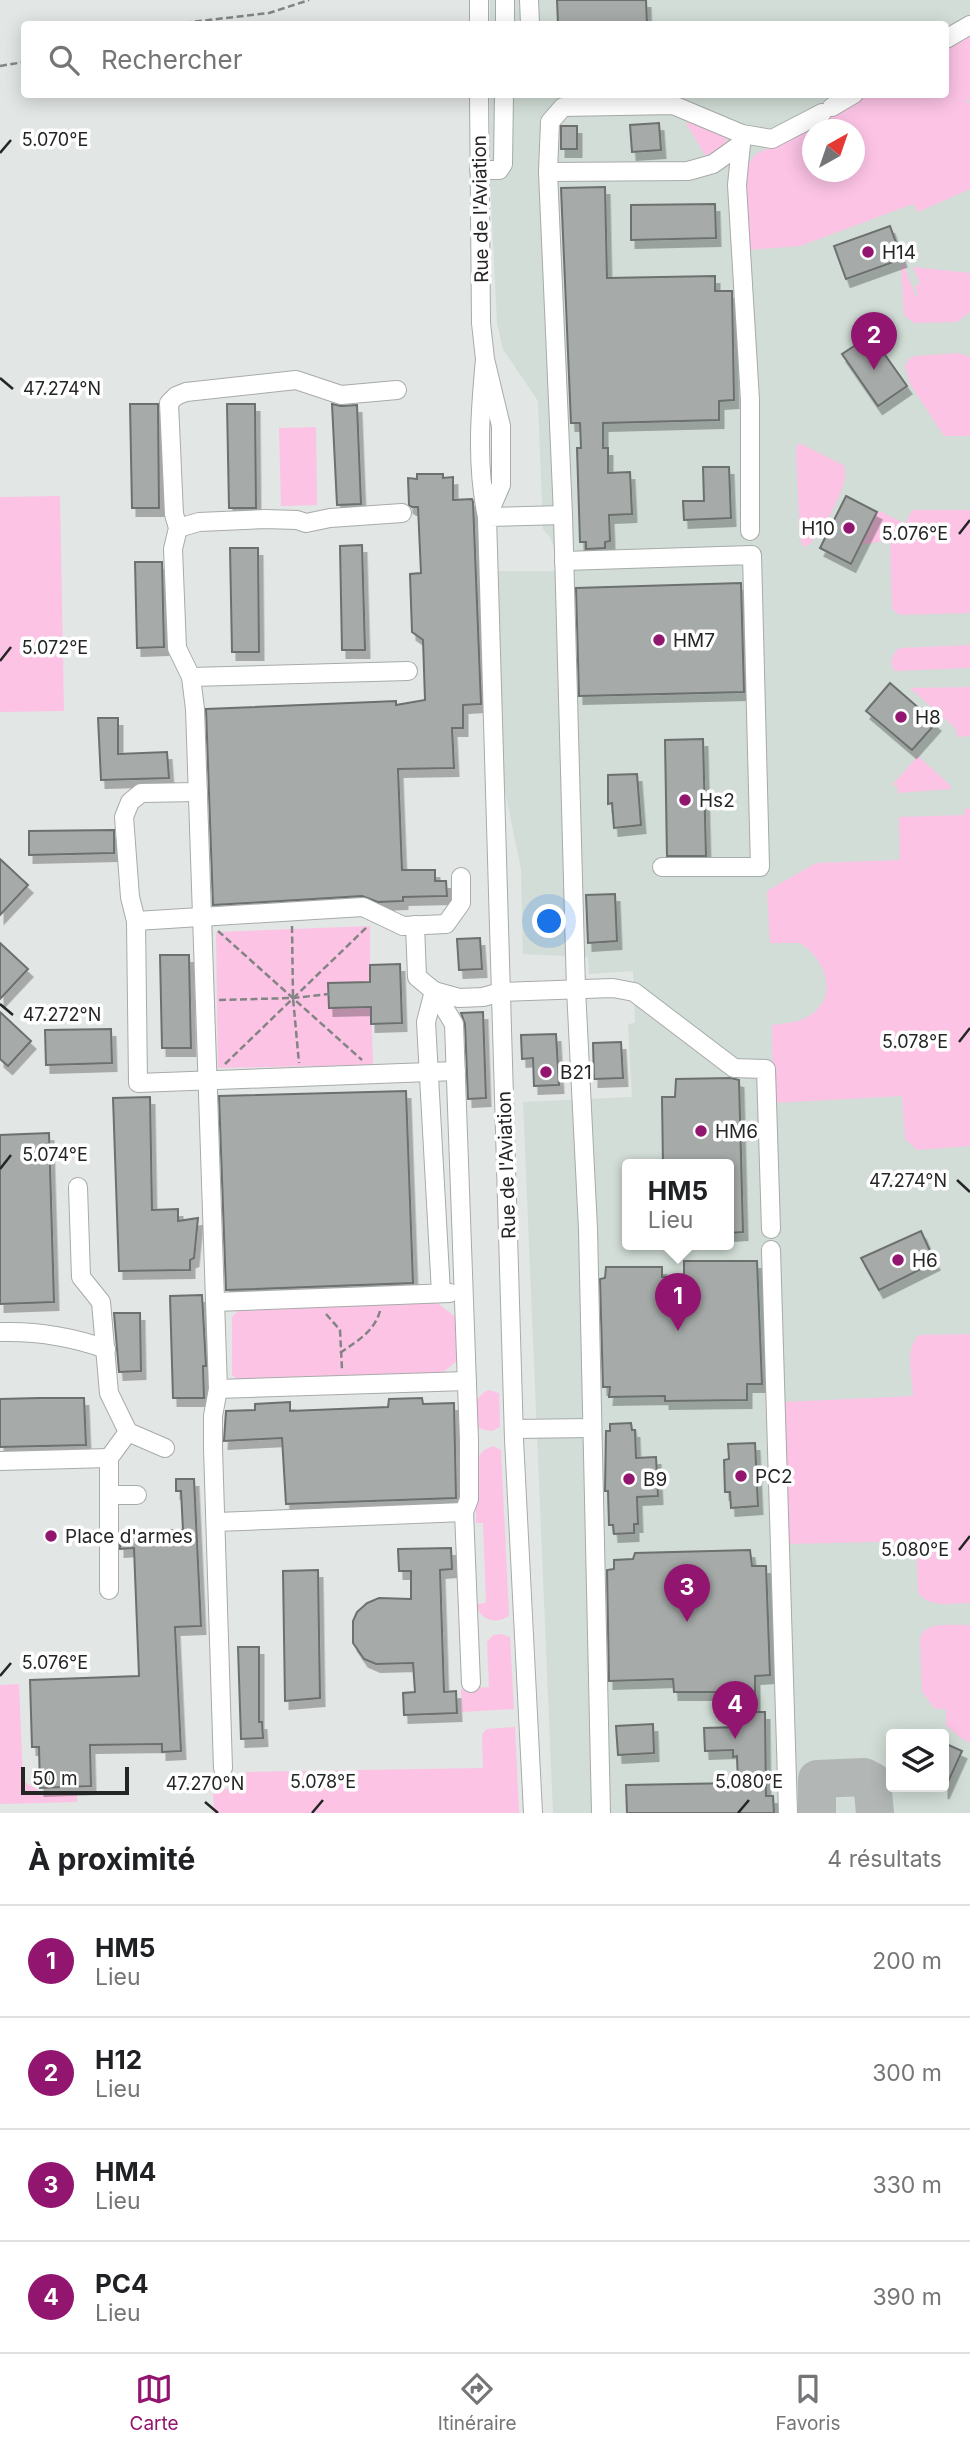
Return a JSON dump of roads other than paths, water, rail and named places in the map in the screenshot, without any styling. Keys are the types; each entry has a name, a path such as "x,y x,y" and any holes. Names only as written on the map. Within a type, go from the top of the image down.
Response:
{"street":[{"path":"479,0 479,21"},
{"path":"505,0 505,21"},
{"path":"529,0 530,21"},
{"path":"949,37 970,24"},
{"name":"Rue de l'Aviation","path":"479,98 481,323 485,359 479,438 481,486 487,517 514,1429 533,1813"},
{"path":"479,170 499,170 503,164 504,98"},
{"path":"601,1813 588,1228 576,989 563,515 548,172 550,122 563,107 673,105 741,139 772,139 847,98"},
{"path":"548,172 688,171 713,164 741,139"},
{"path":"741,139 737,185 750,400 750,531"},
{"path":"223,1768 214,1416 219,1389 198,792 191,677 177,648 173,549 178,528 174,514 169,403 186,392 296,380 341,395 397,390"},
{"path":"178,528 199,522 265,519 297,520 306,523 330,518 402,513"},
{"path":"487,517 563,515"},
{"path":"564,561 752,555 760,867 662,867"},
{"path":"191,677 408,671"},
{"path":"198,792 141,793 130,802 124,817 130,897 136,921 138,1083 456,1071"},
{"path":"136,921 363,907 403,926 446,923 461,903 461,877"},
{"path":"415,925 417,977 434,991 454,1024 467,1381 469,1499 464,1512 471,1683"},
{"path":"434,991 459,998 483,997 501,992 576,989 612,988 634,992 734,1068 766,1069 771,1229"},
{"path":"434,991 426,1022 441,1293"},
{"path":"78,1187 81,1278 101,1302 109,1393 128,1432 165,1448"},
{"path":"771,1250 788,1813"},
{"path":"215,1302 464,1293"},
{"path":"0,1332 23,1331 56,1336 106,1349"},
{"path":"219,1389 467,1381"},
{"path":"514,1429 592,1428"},
{"path":"109,1590 109,1458 128,1432"},
{"path":"0,1461 109,1458"},
{"path":"109,1495 137,1495"},
{"path":"216,1522 464,1512"}],"place":[{"name":"H14","path":"868,252"},
{"name":"H12","path":"874,370"},
{"name":"H10","path":"849,528"},
{"name":"HM7","path":"659,640"},
{"name":"H8","path":"901,717"},
{"name":"Hs2","path":"685,800"},
{"name":"B21","path":"546,1072"},
{"name":"HM6","path":"701,1131"},
{"name":"H6","path":"898,1260"},
{"name":"HM5","path":"678,1331"},
{"name":"PC2","path":"741,1476"},
{"name":"B9","path":"629,1479"},
{"name":"Place d'armes","path":"51,1536"},
{"name":"HM4","path":"687,1622"},
{"name":"PC4","path":"735,1739"}]}
